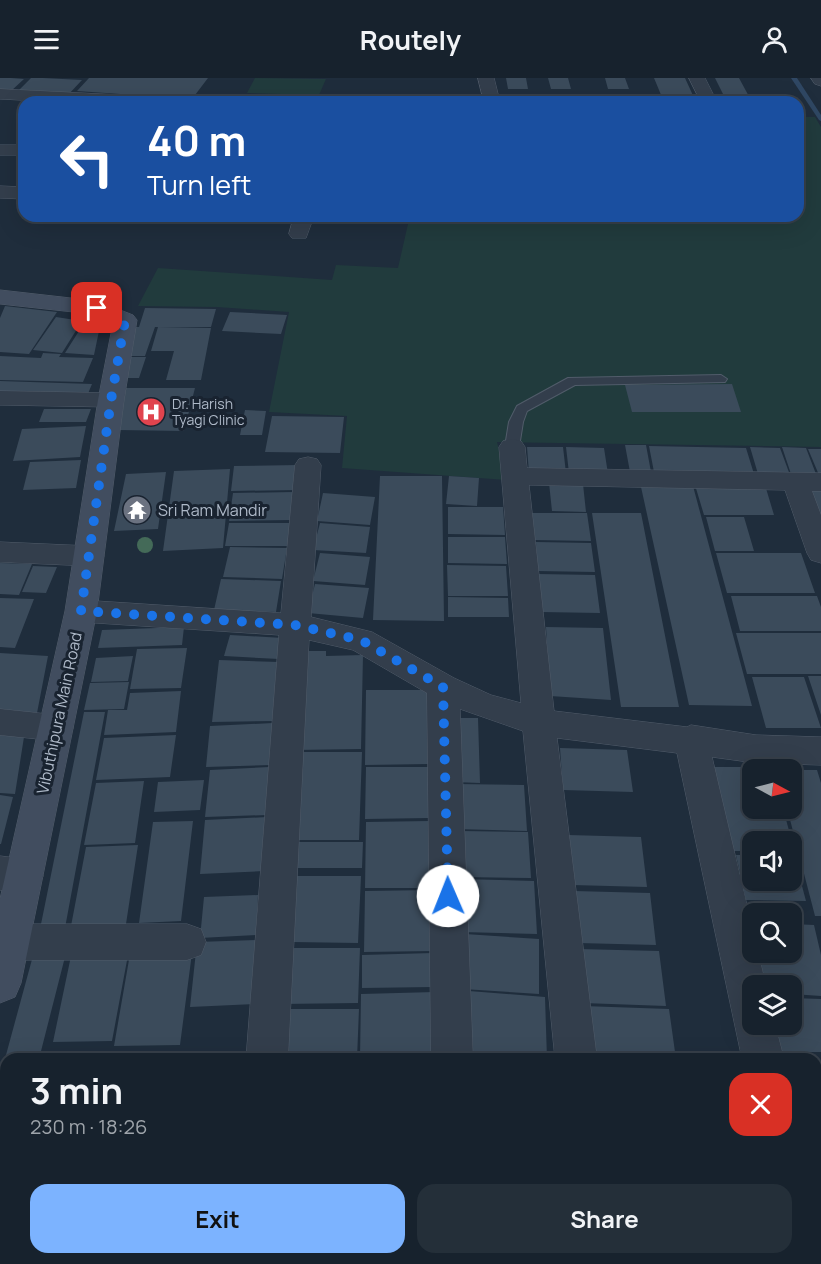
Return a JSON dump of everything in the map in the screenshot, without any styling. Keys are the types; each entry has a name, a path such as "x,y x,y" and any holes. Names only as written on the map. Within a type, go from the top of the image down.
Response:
{"street":[{"path":"486,78 490,96"},
{"path":"698,78 706,96"},
{"path":"0,94 40,96"},
{"path":"0,150 18,150"},
{"path":"0,192 18,193"},
{"name":"Vibuthipura Main Road","path":"0,983 10,942 13,874 57,728 81,611 111,400 125,320 97,308 1,299"},
{"path":"0,398 111,400"},
{"path":"575,1053 513,461 808,482 821,553"},
{"path":"267,1053 295,625 308,465"},
{"path":"0,552 90,556"},
{"path":"81,611 295,625 361,640 443,687 482,705 539,723 691,739 756,749 821,751"},
{"path":"443,687 452,1053"},
{"path":"0,722 57,728"},
{"path":"691,739 744,975"},
{"path":"10,942 187,942"},
{"path":"758,1035 762,1053"}],"lane":[{"path":"513,461 516,422 522,409 572,381 721,379"}],"green space":[{"path":"255,78 326,79 319,95 247,93"},
{"path":"804,117 815,117 821,127 821,447 497,442 506,480 342,468 347,416 269,412 289,312 217,307 138,306 158,268 332,280 336,265 398,268 408,224 804,222"}],"building":[{"path":"0,78 24,79 11,91 0,90"},
{"path":"31,78 82,80 68,95 17,92"},
{"path":"89,78 208,78 194,96 149,96 77,91"},
{"path":"506,78 526,78 528,89 508,89"},
{"path":"548,78 568,78 571,89 551,89"},
{"path":"605,78 625,78 629,89 608,89"},
{"path":"654,78 685,78 693,96 662,96"},
{"path":"715,78 739,78 749,96 724,96"},
{"path":"5,306 57,312 29,354 0,352 0,318"},
{"path":"145,308 216,309 211,327 155,327 145,356 129,356 136,327 139,327"},
{"path":"230,312 287,315 281,334 222,331"},
{"path":"56,317 82,321 62,353 33,350"},
{"path":"84,323 99,331 94,355 65,353"},
{"path":"158,327 211,328 201,380 166,380 174,351 151,351"},
{"path":"43,353 61,354 59,357 93,358 83,382 0,380 0,356 41,358"},
{"path":"131,357 146,357 139,378 124,378"},
{"path":"0,381 92,384 87,396 0,393"},
{"path":"732,384 741,412 632,412 625,385"},
{"path":"126,388 195,388 184,431 118,430"},
{"path":"44,409 91,409 86,422 39,422"},
{"path":"245,410 266,411 262,435 240,435"},
{"path":"272,416 344,417 340,453 265,452"},
{"path":"86,426 80,457 13,461 22,429"},
{"path":"625,445 646,445 651,472 630,472"},
{"path":"649,446 746,448 754,474 654,472"},
{"path":"527,447 563,447 566,473 529,473"},
{"path":"566,447 604,448 608,474 569,473"},
{"path":"750,447 780,448 790,475 758,474"},
{"path":"782,447 806,448 816,474 791,474"},
{"path":"808,449 821,449 821,475 819,475"},
{"path":"81,460 76,488 23,490 30,462"},
{"path":"299,465 297,490 231,491 234,466"},
{"path":"230,469 223,548 163,551 174,471"},
{"path":"166,472 158,529 114,531 126,474"},
{"path":"380,476 442,476 444,621 373,620"},
{"path":"449,476 479,478 477,506 446,504"},
{"path":"549,483 583,484 586,512 552,511"},
{"path":"695,485 765,485 774,515 704,515"},
{"path":"693,486 752,706 689,705 641,487"},
{"path":"808,487 821,487 821,527"},
{"path":"294,492 292,520 229,521 233,493"},
{"path":"323,493 375,497 370,525 317,521"},
{"path":"448,507 503,507 505,535 448,534"},
{"path":"532,513 587,513 591,541 534,540"},
{"path":"592,513 641,513 679,707 621,707"},
{"path":"706,517 744,517 754,551 715,551"},
{"path":"229,523 292,523 289,546 225,546"},
{"path":"320,523 370,527 366,553 313,550"},
{"path":"448,537 505,537 507,564 448,563"},
{"path":"536,542 591,543 595,572 537,571"},
{"path":"230,547 287,548 282,579 223,577"},
{"path":"320,553 370,557 365,585 313,581"},
{"path":"716,553 801,553 815,593 727,593"},
{"path":"0,563 32,564 19,595 0,594"},
{"path":"447,565 506,566 508,596 448,596"},
{"path":"33,566 57,567 46,593 22,592"},
{"path":"538,574 595,575 600,613 541,612"},
{"path":"221,579 281,581 276,612 214,610"},
{"path":"315,584 369,588 363,618 308,613"},
{"path":"731,596 817,596 821,607 821,631 740,631"},
{"path":"448,597 508,598 509,617 448,617"},
{"path":"0,598 34,599 15,648 0,647"},
{"path":"184,627 182,645 98,648 102,630"},
{"path":"546,627 603,628 611,700 550,696"},
{"path":"736,633 821,633 821,674 747,674"},
{"path":"230,635 283,638 279,659 224,656"},
{"path":"187,648 181,688 130,689 137,649"},
{"path":"301,651 326,651 326,656 363,655 361,749 295,750"},
{"path":"0,653 48,656 37,713 0,709"},
{"path":"133,656 128,681 91,682 96,658"},
{"path":"219,660 279,662 275,721 212,722"},
{"path":"808,676 821,676 821,715"},
{"path":"752,677 804,677 821,728 766,728"},
{"path":"129,682 124,709 84,710 90,683"},
{"path":"366,690 427,690 429,764 365,765"},
{"path":"181,691 176,732 104,735 108,710 127,710 130,693"},
{"path":"84,712 105,712 65,928 40,929"},
{"path":"454,718 478,718 480,783 455,782"},
{"path":"273,723 271,765 206,767 210,726"},
{"path":"0,735 24,737 15,794 0,793"},
{"path":"176,735 170,777 96,780 104,738"},
{"path":"560,748 627,750 633,792 563,790"},
{"path":"301,752 362,752 359,840 293,840"},
{"path":"269,767 267,815 205,817 210,770"},
{"path":"366,767 428,767 429,818 365,819"},
{"path":"714,767 742,767 742,819 786,819 789,831 742,831 742,851 732,851"},
{"path":"802,770 817,770 821,783 821,916 815,916 802,866 802,831 793,831 790,819 802,819"},
{"path":"204,780 200,810 154,812 158,782"},
{"path":"144,781 135,843 84,845 96,783"},
{"path":"456,784 524,785 527,831 456,829"},
{"path":"0,795 13,797 1,844 0,844"},
{"path":"267,817 264,871 200,874 205,820"},
{"path":"193,821 181,921 139,923 153,822"},
{"path":"429,821 431,888 365,888 366,822"},
{"path":"461,831 528,832 531,878 461,877"},
{"path":"568,835 641,837 647,887 572,885"},
{"path":"292,842 363,842 362,868 290,868"},
{"path":"138,845 126,924 71,926 86,847"},
{"path":"736,855 742,855 742,882"},
{"path":"297,876 361,876 358,943 292,942"},
{"path":"460,879 534,881 537,934 461,932"},
{"path":"802,886 806,901 746,900 744,891 802,891"},
{"path":"432,890 433,951 364,952 365,891"},
{"path":"574,891 650,893 656,945 578,943"},
{"path":"258,895 256,935 200,938 204,897"},
{"path":"802,924 814,925 821,955 821,996 802,995 802,975 758,975 756,963 802,963"},
{"path":"465,934 539,939 539,994 463,989"},
{"path":"259,940 255,1004 190,1007 197,942"},
{"path":"286,948 360,948 358,1003 281,1004"},
{"path":"578,949 659,951 666,1006 583,1003"},
{"path":"34,952 66,953 41,1053 7,1053"},
{"path":"192,953 180,1045 114,1046 130,954"},
{"path":"433,953 433,987 362,988 362,955"},
{"path":"128,955 112,1041 53,1042 71,956"},
{"path":"469,991 545,997 547,1053 466,1053"},
{"path":"435,992 437,1053 360,1053 361,994"},
{"path":"802,998 821,999 821,1052 774,1053 771,1035 802,1035"},
{"path":"583,1006 669,1009 675,1053 587,1053"},
{"path":"282,1009 359,1009 357,1053 278,1053"},
{"path":"45,1051 124,1053 44,1053"}],"waterway":[{"path":"794,78 821,119"}],"place":[{"name":"Dr. Harish Tyagi Clinic","path":"151,412"},
{"name":"Sri Ram Mandir","path":"137,510"}],"route":[{"path":"97,308 125,320 111,400 81,611 295,625 361,640 443,687 448,896"}]}
